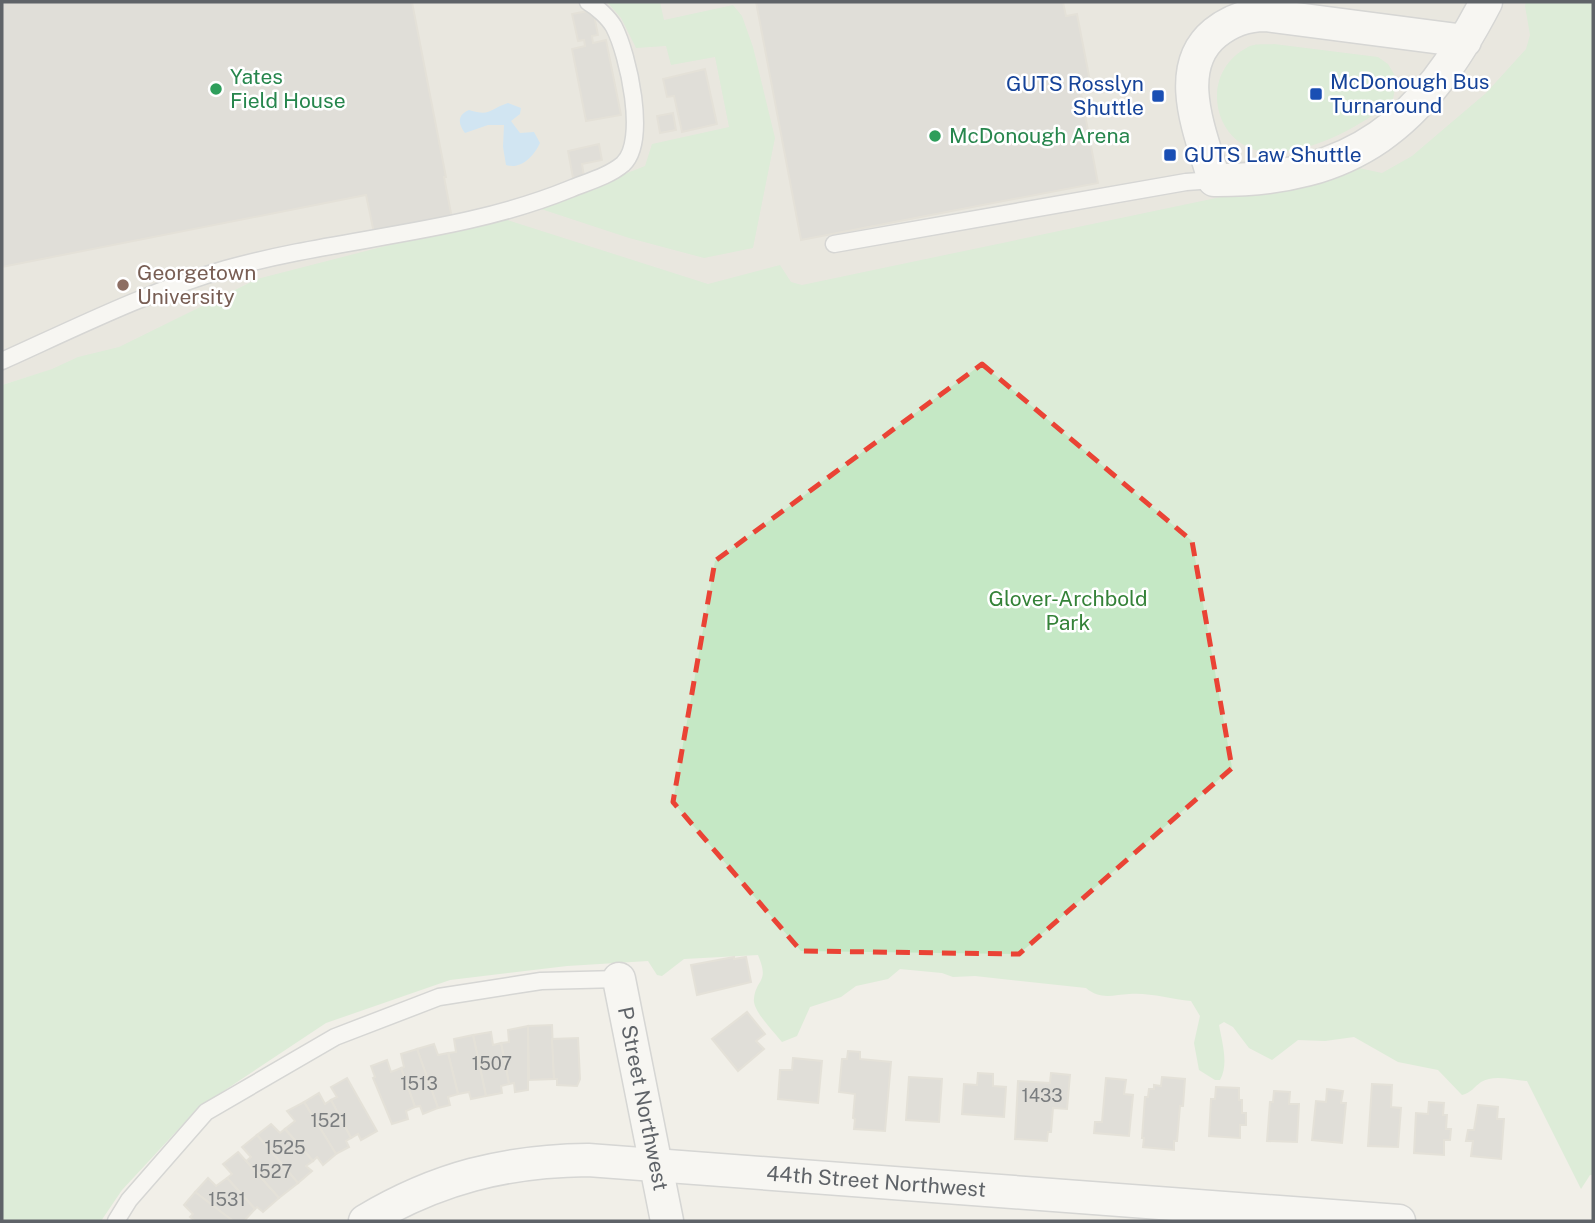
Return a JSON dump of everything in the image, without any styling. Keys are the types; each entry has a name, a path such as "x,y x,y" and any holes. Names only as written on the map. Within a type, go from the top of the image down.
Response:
{"street":[{"path":"1465,41 1265,15 1247,16 1228,24 1202,46 1197,54 1193,74 1196,115 1214,180 1257,180 1323,166 1385,133 1416,107 1465,41 1486,2"},
{"name":"P Street Northwest","path":"618,979 667,1221"},
{"name":"44th Street Northwest","path":"365,1221 428,1189 494,1168 561,1161 656,1165 1232,1215 1399,1221"}],"lane":[{"path":"2,362 155,294 227,269 267,259 450,226 545,200 605,175 623,164 631,153 634,138 633,97 626,59 613,25 588,2"},
{"path":"834,244 1186,182 1214,180"},
{"path":"116,1221 129,1200 206,1112 335,1037 439,997 541,981 618,979"}],"highlighted area":[{"path":"982,364 1192,541 1232,768 1019,954 801,951 673,802 715,561"}],"shaded area":[{"name":"Georgetown University","path":"2,2 1593,2 1593,292 746,296 257,279 115,350 2,385"}],"green space":[{"path":"607,2 660,2 664,20 733,5 742,16 753,47 775,138 753,248 704,258 629,238 538,208 645,166 652,144 729,127 715,57 671,65 666,46 636,48 621,18"},
{"name":"Glover-Archbold Park","path":"1526,2 1593,2 1593,1175 1590,1175 1581,1189 1527,1081 1491,1078 1462,1095 1438,1070 1398,1062 1354,1037 1325,1041 1298,1040 1272,1060 1249,1048 1233,1027 1224,1022 1219,1025 1224,1053 1223,1074 1220,1080 1215,1080 1199,1070 1194,1043 1200,1016 1191,1001 1144,994 1102,995 1086,988 975,976 953,977 942,973 900,969 888,979 856,986 841,997 810,1007 797,1036 782,1042 754,1004 755,992 763,976 758,955 684,959 662,976 657,975 648,961 567,966 450,980 326,1023 198,1108 122,1190 101,1221 2,1221 2,385 52,369 78,357 119,347 257,279 498,217 708,284 780,265 791,282 802,285 1359,168 1382,173 1412,156 1486,93 1526,49 1530,35"},
{"path":"1274,44 1378,57 1388,64 1397,79 1393,99 1361,123 1305,148 1274,152 1253,149 1237,140 1225,127 1217,93 1221,75 1231,59 1248,47"}],"water":[{"path":"508,103 521,108 520,114 511,121 520,133 534,132 540,143 526,161 517,166 506,165 504,125 488,125 465,133 460,123 462,114 469,110 486,112"}],"building":[{"name":"Yates Field House","path":"2,2 412,2 452,218 374,233 366,195 2,267"},
{"name":"McDonough Arena","path":"756,2 1063,2 1066,16 1077,14 1091,86 1080,88 1098,183 801,240"},
{"path":"593,10 598,35 592,36 593,43 606,40 621,115 586,121 572,49 585,46 584,40 578,41 572,14"},
{"path":"705,69 717,124 682,132 674,96 667,97 663,79"},
{"path":"673,113 676,130 660,133 657,116"},
{"path":"599,144 602,160 582,164 584,176 573,178 568,151"},
{"path":"746,957 751,982 697,995 691,965"},
{"path":"747,1012 765,1034 756,1041 764,1049 738,1071 712,1039"},
{"path":"552,1025 554,1079 529,1080 528,1026"},
{"path":"528,1026 528,1090 515,1092 514,1083 509,1084 501,1043 509,1042 508,1030"},
{"path":"491,1032 493,1045 501,1043 509,1084 501,1086 502,1093 486,1096 473,1035"},
{"path":"473,1035 486,1096 471,1099 469,1092 458,1094 448,1053 456,1052 454,1039"},
{"path":"578,1038 580,1079 577,1086 557,1085 557,1079 554,1079 552,1039"},
{"path":"434,1044 438,1055 448,1053 458,1094 448,1097 450,1105 438,1108 417,1049"},
{"path":"417,1049 438,1108 423,1114 420,1106 415,1107 401,1068 404,1067 401,1054"},
{"path":"848,1051 860,1052 860,1059 891,1062 885,1131 854,1129 855,1094 839,1092 842,1059 847,1059"},
{"path":"793,1058 822,1061 818,1103 778,1099 780,1070 792,1070"},
{"path":"387,1060 391,1072 401,1068 415,1107 406,1111 408,1119 392,1124 373,1078 375,1077 371,1066"},
{"path":"978,1073 993,1074 993,1086 1006,1087 1004,1117 962,1114 964,1084 977,1085"},
{"path":"1051,1073 1070,1075 1067,1109 1053,1108 1051,1132 1048,1132 1047,1141 1015,1139 1018,1081 1050,1083"},
{"path":"909,1077 942,1079 939,1122 906,1120"},
{"path":"1162,1077 1185,1079 1183,1106 1180,1106 1174,1150 1143,1147 1145,1097 1148,1097 1149,1089 1154,1089 1154,1085 1161,1086"},
{"path":"347,1078 377,1131 361,1140 358,1134 351,1138 331,1100 337,1097 331,1087"},
{"path":"1106,1078 1126,1080 1124,1094 1133,1095 1129,1136 1094,1133 1095,1122 1102,1122"},
{"path":"1372,1084 1392,1085 1391,1107 1401,1108 1398,1147 1368,1146"},
{"path":"1216,1087 1239,1088 1242,1113 1246,1113 1246,1125 1240,1125 1240,1138 1209,1136 1211,1099 1215,1099"},
{"path":"1327,1089 1343,1091 1341,1103 1346,1103 1342,1143 1312,1140 1316,1101 1326,1102"},
{"path":"1274,1091 1290,1092 1289,1104 1299,1104 1297,1142 1267,1141 1270,1102 1273,1102"},
{"path":"319,1093 325,1104 331,1100 351,1138 346,1141 349,1147 336,1154 304,1102"},
{"path":"304,1102 336,1154 323,1165 317,1157 313,1161 285,1129 295,1121 287,1111"},
{"path":"1429,1102 1444,1103 1446,1129 1451,1129 1450,1140 1444,1140 1444,1155 1414,1153 1416,1113 1428,1114"},
{"path":"1478,1105 1498,1107 1497,1119 1504,1119 1501,1159 1471,1156 1473,1141 1466,1141 1468,1130 1474,1130"},
{"path":"271,1124 280,1133 285,1129 313,1161 306,1166 312,1171 298,1183 257,1135"},
{"path":"257,1135 298,1183 279,1198 246,1161 251,1157 242,1147"},
{"path":"238,1152 279,1198 263,1212 257,1207 255,1209 227,1178 232,1174 223,1164"},
{"path":"208,1178 216,1186 227,1178 255,1209 244,1221 233,1221 195,1192"},
{"path":"195,1192 233,1221 195,1221 190,1217 193,1214 184,1205"}],"place":[{"name":"Yates Field House","path":"216,89"},
{"name":"McDonough Bus Turnaround","path":"1316,94"},
{"name":"GUTS Rosslyn Shuttle","path":"1158,96"},
{"name":"McDonough Arena","path":"935,136"},
{"name":"GUTS Law Shuttle","path":"1170,155"},
{"name":"Georgetown University","path":"123,285"}]}
